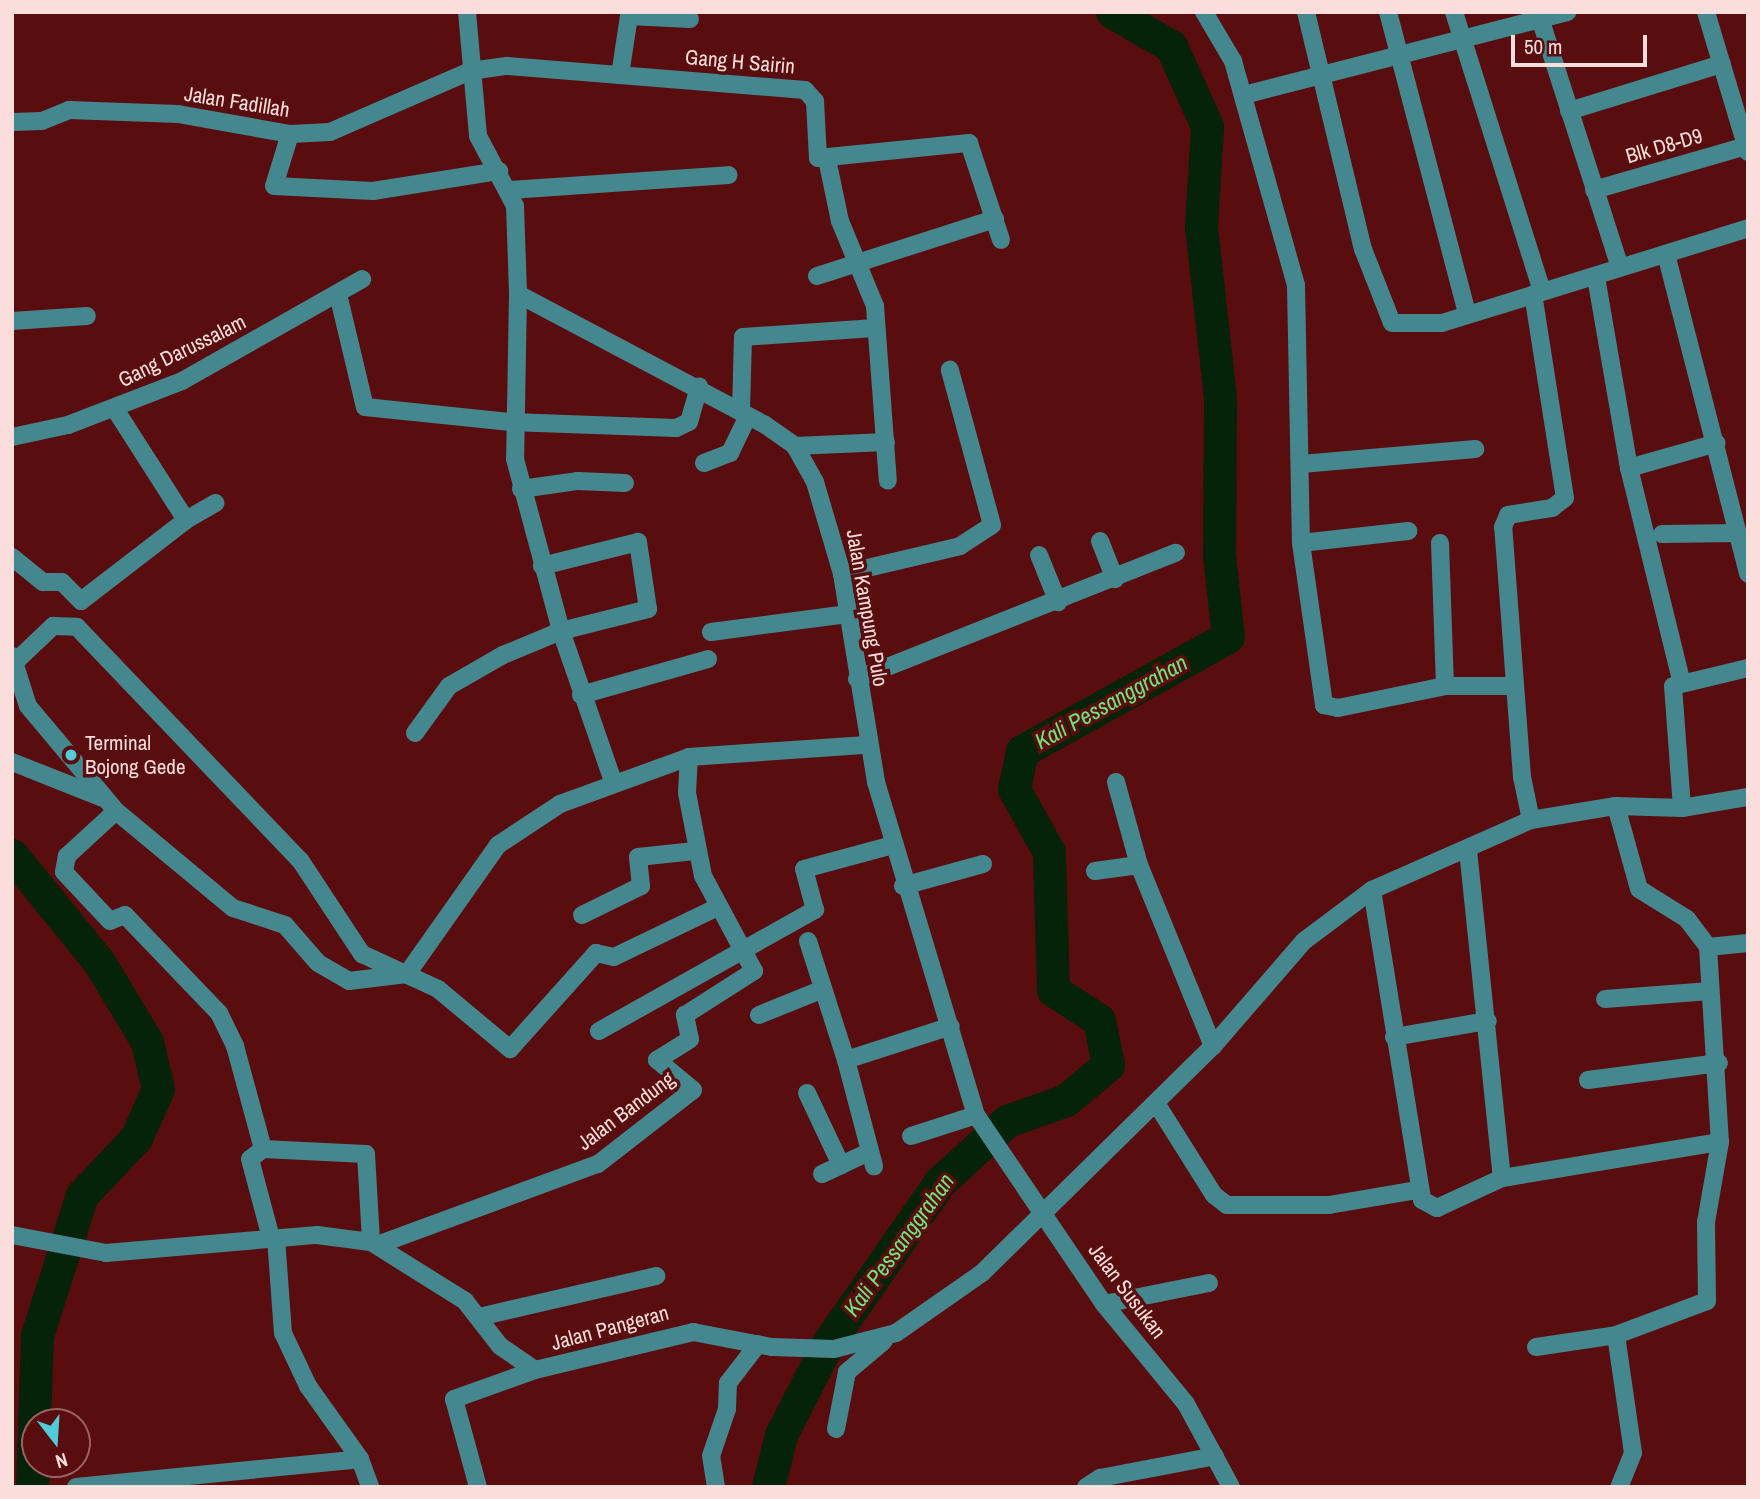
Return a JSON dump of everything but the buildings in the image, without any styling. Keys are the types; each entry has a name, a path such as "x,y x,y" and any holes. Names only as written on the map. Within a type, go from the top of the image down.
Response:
{"street":[{"path":"467,12 470,71 478,136 510,190 518,294 512,422 521,489 581,695 613,781"},
{"path":"1204,12 1224,39 1244,95 1296,285 1301,543 1328,709 1444,686 1514,686"},
{"path":"1306,12 1318,73 1386,315 1405,327 1467,314 1596,277 1620,267 1748,228"},
{"path":"1388,12 1396,52 1467,314"},
{"path":"1454,12 1465,40 1538,293 1565,498 1504,520 1514,686 1531,820"},
{"path":"1244,95 1396,52 1465,40 1539,16 1568,12"},
{"path":"1706,12 1747,149"},
{"path":"620,75 629,16 690,19"},
{"path":"1539,16 1620,267"},
{"path":"1569,111 1722,64"},
{"name":"Gang H Sairin","path":"470,71 507,66 805,90 815,101 814,154 827,159"},
{"name":"Jalan Fadillah","path":"12,122 42,121 69,110 177,114 290,134 337,129 470,71"},
{"path":"290,134 274,186 373,191 499,171"},
{"path":"888,481 875,306 840,221 827,159 969,143 1001,240"},
{"name":"Blk D8-D9","path":"1594,190 1747,149"},
{"path":"510,190 728,175"},
{"path":"817,276 995,219"},
{"path":"1666,254 1717,443 1740,512 1738,533 1748,573"},
{"path":"1596,277 1629,468 1681,679"},
{"name":"Gang Darussalam","path":"12,437 115,409 181,381 362,279"},
{"path":"338,294 365,407 512,422 684,427 699,386"},
{"name":"Jalan Kampung Pulo","path":"518,294 699,386 795,446 815,482 842,574 867,745 903,886 951,1026 979,1120"},
{"path":"12,321 87,316"},
{"path":"704,463 730,453 744,414 743,337 875,328"},
{"path":"842,574 960,546 992,524 950,370"},
{"path":"115,409 186,520"},
{"path":"795,446 886,442"},
{"path":"1629,468 1717,443"},
{"path":"1301,464 1475,449"},
{"path":"521,489 578,481 625,483"},
{"path":"12,557 43,582 62,582 81,601 186,520 216,503"},
{"path":"1301,543 1408,531"},
{"path":"1662,534 1738,533"},
{"path":"415,733 449,686 561,631 648,609 639,546 634,541 542,566"},
{"path":"1100,541 1115,579"},
{"path":"1440,543 1444,686"},
{"path":"857,679 1058,602 1176,553"},
{"path":"1039,555 1058,602"},
{"path":"711,632 848,614"},
{"path":"716,908 614,957 596,953 510,1049 438,989 407,974 362,954 300,860 77,627 52,626 14,660 29,706 111,805 233,908 285,925 318,963 349,981 407,974 498,845 560,804 613,781 689,757 867,745"},
{"path":"581,695 708,659"},
{"path":"1682,808 1672,691 1681,679 1748,668"},
{"path":"689,757 695,852 716,908 745,952"},
{"path":"12,762 111,805"},
{"path":"1116,782 1139,865 1213,1046"},
{"name":"Jalan Pangeran","path":"12,1235 106,1253 333,1235 376,1243 466,1301 500,1346 536,1370 693,1332 765,1346 834,1349 896,1333 982,1273 1213,1046 1304,941 1373,890 1531,820 1616,806 1682,808 1748,797"},
{"path":"111,805 62,864 110,921 125,915 219,1013 235,1046 263,1149"},
{"path":"1536,1347 1616,1335 1707,1301 1706,1222 1720,1142 1719,1063 1710,991 1708,947 1687,919 1639,889 1616,806"},
{"path":"599,1031 745,952 815,910 804,869 893,845"},
{"path":"1468,850 1488,1021 1502,1178"},
{"path":"582,915 641,886 638,857 695,852"},
{"path":"903,886 983,864"},
{"path":"1095,871 1139,865"},
{"path":"1373,890 1418,1190 1431,1209 1502,1178 1720,1142"},
{"path":"808,941 846,1060 871,1159 841,1165 822,1174"},
{"path":"1708,947 1748,943"},
{"name":"Jalan Bandung","path":"376,1243 598,1164 692,1093 693,1086 658,1067 657,1060 690,1039 685,1015 753,975 745,952"},
{"path":"759,1015 823,989"},
{"path":"1605,999 1710,991"},
{"path":"1394,1037 1488,1021"},
{"path":"846,1060 951,1026"},
{"path":"1588,1080 1719,1063"},
{"path":"807,1093 841,1165"},
{"path":"1156,1103 1227,1205 1329,1205 1418,1190"},
{"path":"911,1136 979,1120"},
{"name":"Jalan Susukan","path":"979,1120 997,1151 1104,1304 1186,1404 1231,1487"},
{"path":"263,1149 251,1164 274,1238 283,1333 308,1386 360,1459 370,1487"},
{"path":"263,1149 366,1154 376,1243"},
{"path":"479,1317 656,1276"},
{"path":"1104,1304 1209,1283"},
{"path":"836,1429 847,1372 896,1333"},
{"path":"1616,1335 1633,1453 1618,1487"},
{"path":"716,1487 711,1456 727,1409 728,1383 765,1346"},
{"path":"478,1487 455,1397 536,1370"},
{"path":"1086,1487 1101,1478 1215,1456"},
{"path":"76,1487 191,1480 360,1459"}],"waterway":[{"name":"Kali Pessanggrahan","path":"768,1487 781,1435 828,1343 940,1182 1007,1121 1066,1100 1108,1065 1099,1020 1053,990 1049,852 1014,789 1022,751 1228,637 1219,555 1220,398 1201,227 1207,126 1171,46 1112,12"},
{"path":"12,855 99,962 147,1042 158,1089 136,1138 82,1195 37,1335 32,1487"}],"place":[{"name":"Terminal Bojong Gede","path":"71,755"}]}
